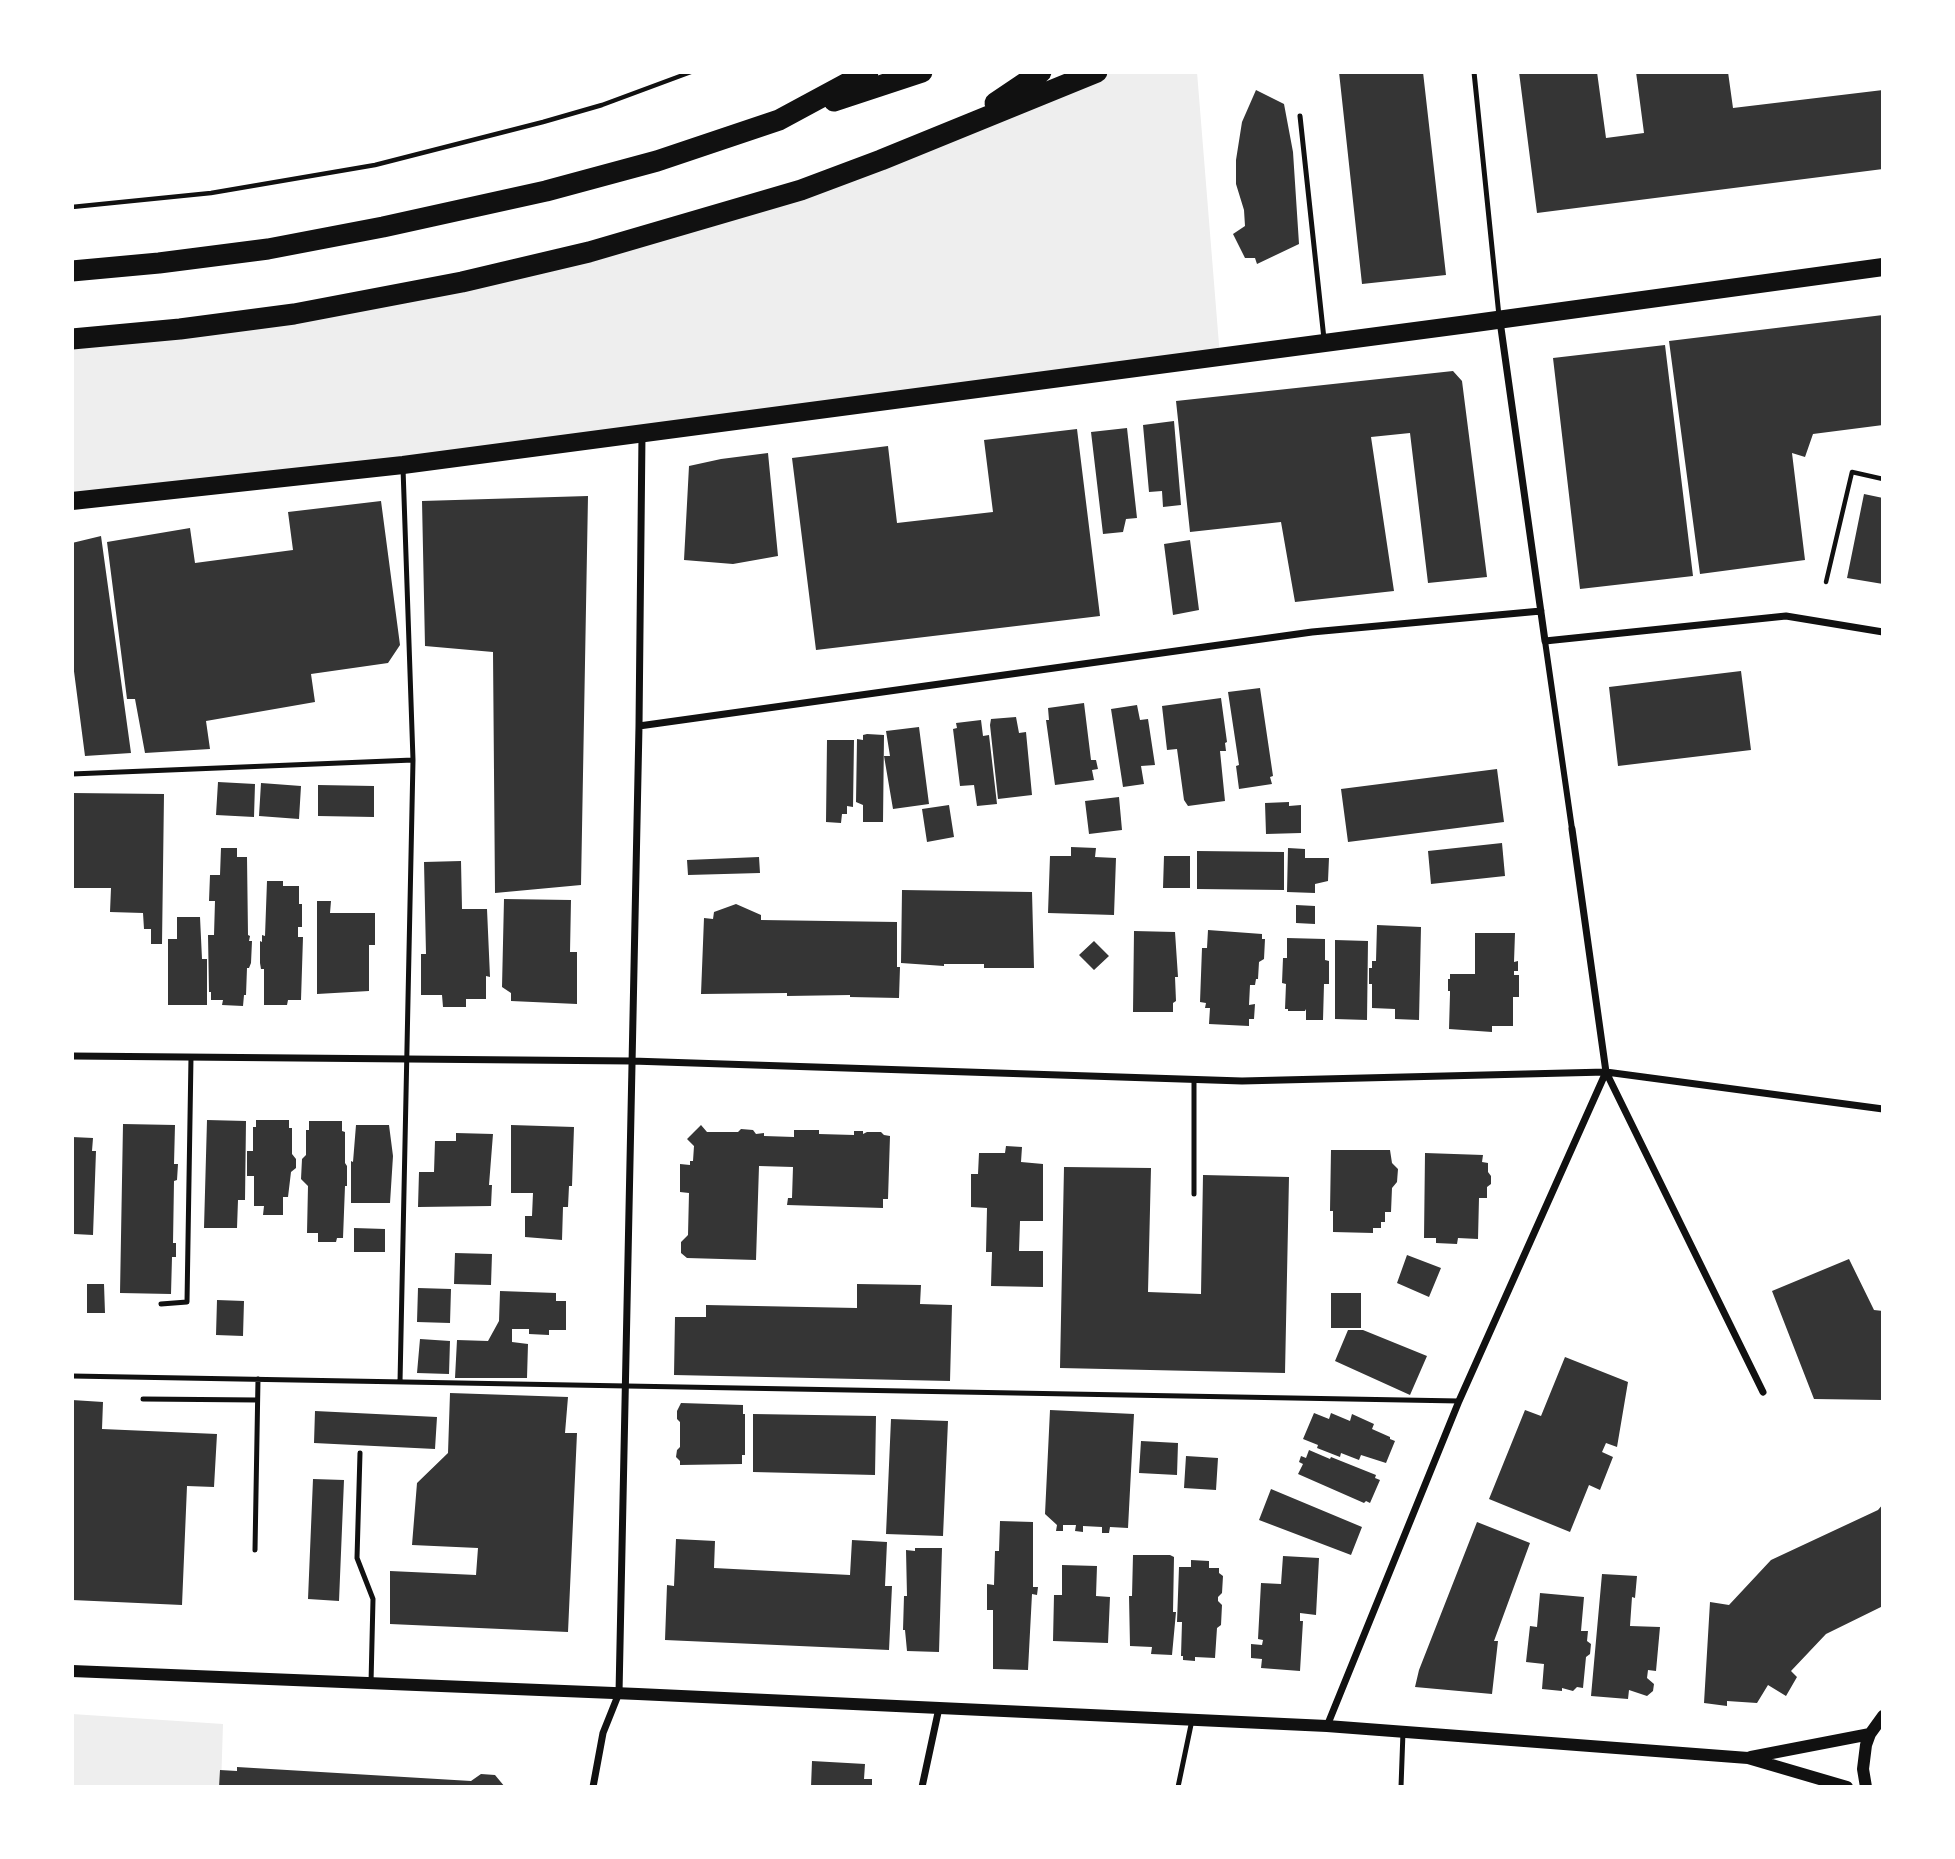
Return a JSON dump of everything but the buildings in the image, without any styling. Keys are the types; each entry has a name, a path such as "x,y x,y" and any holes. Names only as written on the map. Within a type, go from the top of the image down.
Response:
{"highway":[{"path":"779,120 868,72"},
{"path":"72,271 268,249 491,204 657,161 922,72"},
{"path":"962,127 1041,72"},
{"path":"72,339 180,329 294,314 516,270 756,205 870,164 1097,72"}],"main road":[{"path":"72,501 403,464 1883,267"}],"street":[{"path":"1500,320 1606,1072 1763,1392"},
{"path":"593,1787 603,1733 619,1693 639,726 642,433"},
{"path":"639,726 1312,632 1541,611"},
{"path":"1545,641 1786,615 1883,632"},
{"path":"72,1056 632,1061 1242,1081 1606,1072 1883,1109"},
{"path":"1327,1726 1459,1401 1606,1072"},
{"path":"72,1671 1327,1726 1748,1758 1847,1787"},
{"path":"922,1787 939,1708"},
{"path":"1866,1787 1863,1769 1870,1734 1883,1717"},
{"path":"1748,1758 1870,1734"}],"lane":[{"path":"1474,72 1500,320"},
{"path":"1300,116 1325,343"},
{"path":"400,1382 413,760 403,464"},
{"path":"72,775 413,760"},
{"path":"161,1304 187,1302 191,1057"},
{"path":"1194,1079 1194,1194"},
{"path":"72,1376 1459,1401"},
{"path":"255,1550 258,1379"},
{"path":"143,1399 257,1400"},
{"path":"360,1453 357,1558 373,1599 371,1683"},
{"path":"1178,1787 1192,1720"},
{"path":"1401,1787 1403,1732"}],"path":[{"path":"72,207 211,193 374,165 567,115 614,101 691,72"},
{"path":"1826,582 1852,472 1883,479"}],"shaded area":[{"path":"1097,72 1197,72 1220,357 72,501 72,339 294,314 756,205"},
{"path":"72,1714 223,1724 221,1787 72,1787"}]}
